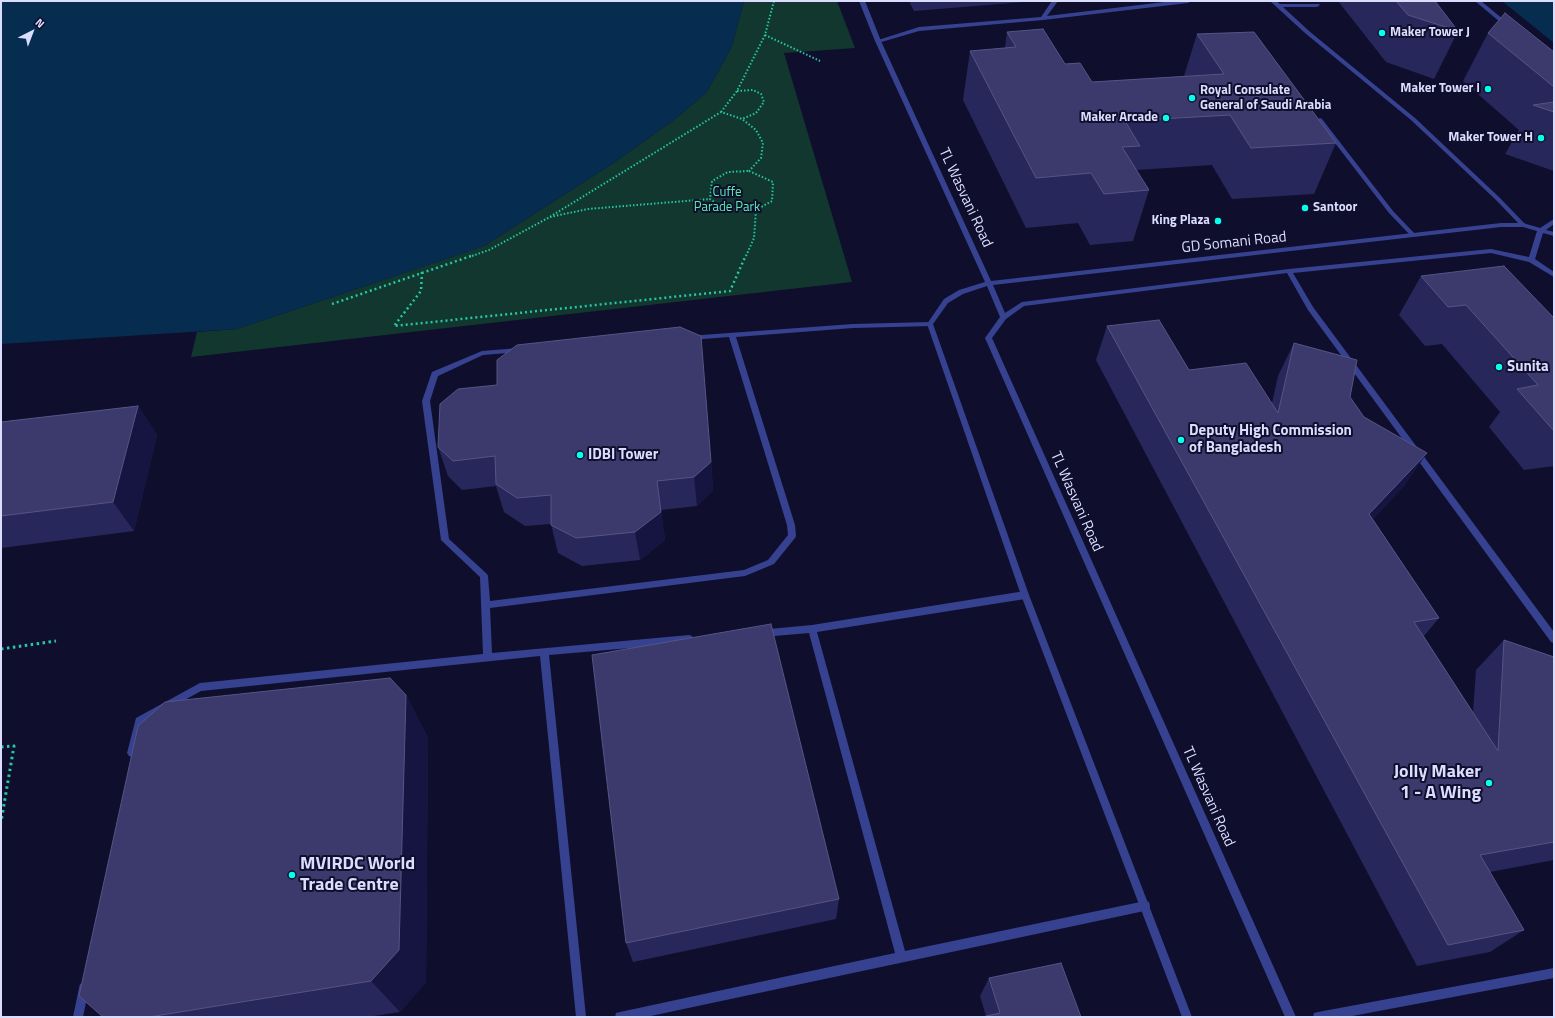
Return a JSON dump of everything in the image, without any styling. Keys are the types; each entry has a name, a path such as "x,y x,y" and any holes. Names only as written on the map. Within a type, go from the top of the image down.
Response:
{"street":[{"name":"TL Wasvani Road","path":"862,1 878,41 1004,317 988,338 1291,1017"},
{"path":"1043,18 1055,1"},
{"path":"878,41 919,29 1043,18 1188,1"},
{"path":"1273,1 1307,32 1413,119 1523,225"},
{"path":"1478,1 1513,31"},
{"path":"1278,6 1317,5"},
{"path":"1320,120 1391,212 1413,235"},
{"path":"1531,260 1541,230 1554,221"},
{"name":"GD Somani Road","path":"930,324 946,301 961,292 989,283 1501,225 1523,225 1554,234"},
{"path":"1004,317 1022,304 1289,271 1491,252 1531,260 1554,275"},
{"path":"1289,271 1310,308 1554,639"},
{"path":"685,338 853,326 930,324 1025,595 1187,1017"},
{"path":"486,605 745,573 771,562 792,536 792,525 732,335"},
{"path":"488,656 484,576 445,540 426,401 436,374 482,353 529,349"},
{"path":"756,634 812,629 1025,595"},
{"path":"812,629 900,957"},
{"path":"131,760 139,721 200,687 488,656 701,638"},
{"path":"544,652 581,1017"},
{"path":"620,1017 1145,906"},
{"path":"1318,1017 1554,973"},
{"path":"78,1017 86,978"}],"path":[{"path":"332,304 489,250 548,218 721,112 737,91 765,35 774,1"},
{"path":"765,35 820,61"},
{"path":"737,91 753,90 761,94 764,102 756,113 742,119"},
{"path":"721,112 742,119 756,130 763,143 761,158 749,171"},
{"path":"548,218 588,209 710,199 724,209 756,210 772,201 773,182 749,171 728,172 712,180 710,199"},
{"path":"422,272 421,292 394,326 730,291 754,238 756,210"},
{"path":"1,649 56,641"},
{"path":"1,747 14,746 1,822"}],"green space":[{"name":"Cuffe Parade Park","path":"744,1 837,1 855,48 784,53 852,282 191,357 197,332 237,329 484,246 612,164 674,120 707,92 732,46"}],"water":[{"path":"1,1 744,1 732,46 707,92 674,120 612,164 484,246 237,329 1,344"},
{"path":"1502,1 1554,1 1554,43"}],"building":[{"path":"1396,1 1435,1 1458,31 1408,15"},
{"path":"1505,13 1554,52 1554,87 1488,33"},
{"path":"1043,29 1065,64 1080,63 1092,82 1224,74 1197,34 1254,32 1336,143 1251,148 1230,115 1125,121 1140,146 1122,147 1149,190 1104,194 1091,173 1036,178 970,51 1016,47 1007,32"},
{"path":"1554,102 1554,112 1533,105"},
{"path":"1504,266 1554,318 1554,431 1517,389 1538,385 1466,305 1448,307 1421,276"},
{"path":"1159,320 1189,370 1246,363 1278,413 1294,343 1357,360 1350,397 1364,417 1427,453 1369,514 1439,618 1414,622 1498,751 1504,640 1554,657 1554,842 1480,855 1524,930 1448,945 1107,326"},
{"name":"IDBI Tower","path":"680,327 701,336 711,462 694,477 657,481 661,512 635,532 576,538 551,525 551,495 517,498 496,484 495,456 453,461 438,447 440,404 458,389 497,385 497,360 517,345"},
{"path":"138,406 113,502 1,516 1,422"},
{"path":"771,624 839,899 626,943 592,655"},
{"name":"MVIRDC World Trade Centre","path":"390,678 406,695 399,950 371,981 149,1017 103,1017 79,996 138,726 165,702"},
{"path":"1061,963 1081,1017 982,1017 1000,1013 989,978"}],"place":[{"name":"Maker Tower J","path":"1382,33"},
{"name":"Maker Tower I","path":"1488,89"},
{"name":"Royal Consulate General of Saudi Arabia","path":"1192,98"},
{"name":"Maker Arcade","path":"1166,118"},
{"name":"Maker Tower H","path":"1541,138"},
{"name":"Santoor","path":"1305,208"},
{"name":"King Plaza","path":"1218,221"},
{"name":"Sunita","path":"1499,367"},
{"name":"Deputy High Commission of Bangladesh","path":"1181,440"},
{"name":"IDBI Tower","path":"580,455"},
{"name":"Jolly Maker 1 - A Wing","path":"1489,783"},
{"name":"MVIRDC World Trade Centre","path":"292,875"}]}
